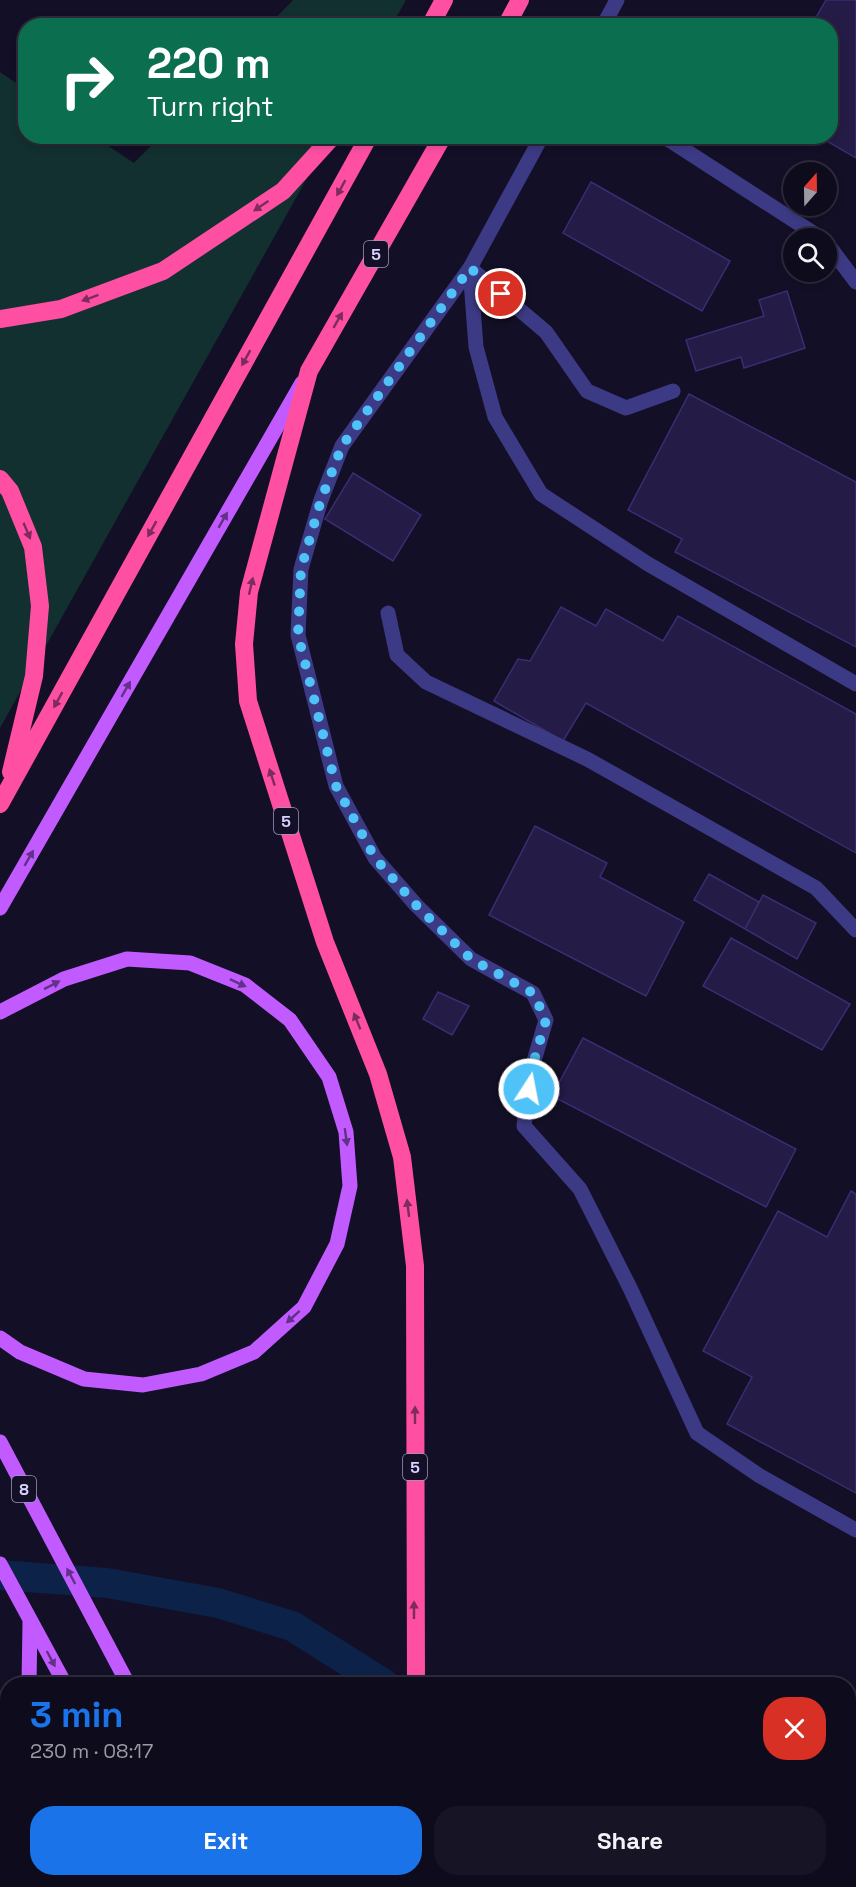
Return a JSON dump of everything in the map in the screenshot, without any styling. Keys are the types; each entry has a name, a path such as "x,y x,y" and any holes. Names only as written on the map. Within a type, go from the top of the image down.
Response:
{"highway":[{"path":"434,18 444,0"},
{"path":"510,18 520,0"},
{"path":"0,319 61,309 163,271 283,191 326,144"},
{"path":"2,800 365,144"},
{"name":"5","path":"416,1677 415,1266 402,1157 378,1074 325,942 248,700 244,644 249,592 309,370 438,144"},
{"path":"0,479 10,491 33,547 40,606 34,676 2,800"}],"main road":[{"path":"0,909 309,370"},
{"path":"0,1012 64,979 127,959 190,963 245,985 290,1020 329,1077 346,1132 350,1186 337,1244 304,1307 254,1353 201,1374 143,1385 84,1379 20,1352 0,1338"},
{"name":"8","path":"0,1442 124,1677"},
{"path":"0,1564 61,1677"},
{"path":"30,1619 30,1677"}],"street":[{"path":"607,18 617,0"},
{"path":"538,144 470,268 342,446 321,500 301,569 298,635 336,786 375,858 416,905 471,959 533,993 546,1020 531,1071 524,1126 580,1189 630,1288 697,1433 760,1476 856,1530"},
{"path":"675,144 806,228"},
{"path":"837,257 856,282"},
{"path":"470,268 546,332 586,391 626,408 674,391"},
{"path":"470,268 476,347 495,417 541,494 648,564 856,684"},
{"path":"388,613 397,655 426,682 587,759 816,888 856,930"}],"green space":[{"path":"293,0 406,0 396,18 276,18"},
{"path":"0,72 18,84 18,144 106,144 134,163 153,144 326,144 0,728"}],"building":[{"path":"826,0 856,0 856,158 832,144 838,144 838,18 816,18"},
{"path":"591,182 730,261 702,311 563,233"},
{"path":"787,291 805,348 744,368 741,357 696,371 686,340 764,316 759,300"},
{"path":"689,394 856,482 856,647 675,552 682,539 628,510"},
{"path":"353,473 421,515 393,561 325,519"},
{"path":"561,607 596,626 606,609 663,641 678,616 856,714 856,853 586,703 563,741 494,701 518,659 530,661"},
{"path":"535,826 607,863 600,877 684,922 646,996 489,915"},
{"path":"709,874 759,902 745,929 694,900"},
{"path":"763,895 816,923 797,959 745,929"},
{"path":"731,938 850,1004 822,1050 703,986"},
{"path":"438,992 469,1006 452,1035 423,1019"},
{"path":"583,1038 796,1149 766,1207 552,1096"},
{"path":"851,1191 856,1194 856,1493 727,1424 752,1377 703,1351 778,1211 827,1237"}],"waterway":[{"path":"0,1575 107,1583 218,1603 292,1626 373,1677"}],"route":[{"path":"501,294 470,268 342,446 321,500 301,569 298,635 336,786 375,858 416,905 471,959 533,993 546,1020 531,1071 529,1089"}]}
